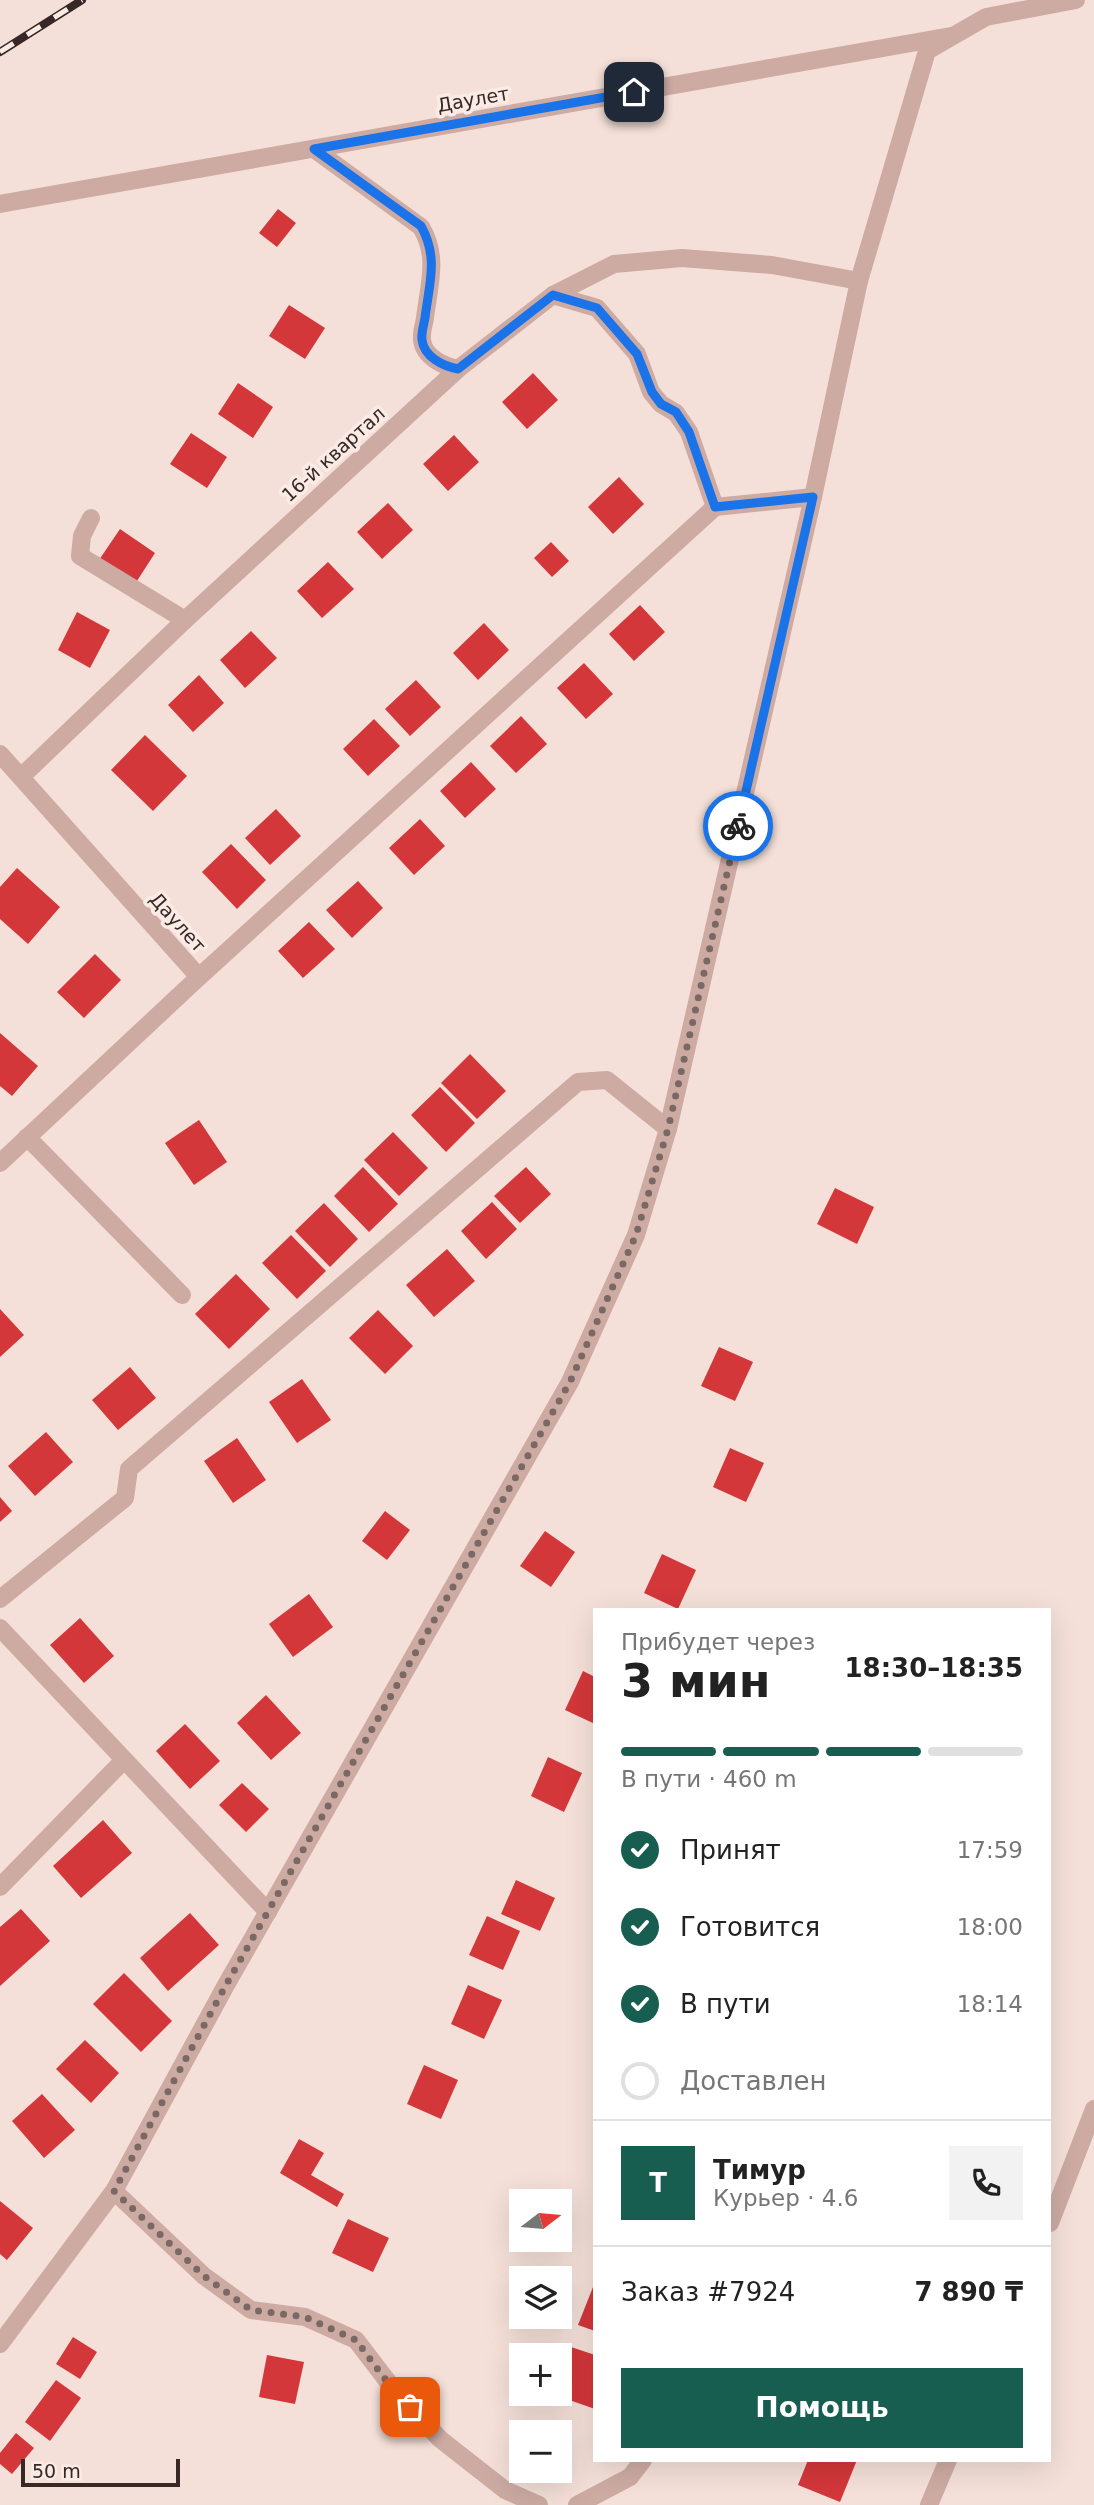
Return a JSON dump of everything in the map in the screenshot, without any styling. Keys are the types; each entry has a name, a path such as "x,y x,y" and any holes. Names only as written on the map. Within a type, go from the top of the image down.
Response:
{"street":[{"path":"0,2344 114,2191 268,1912 570,1382 636,1235 668,1129 813,497 859,281 927,51 986,17 1076,0"},
{"name":"Даулет","path":"0,204 953,36"},
{"path":"314,149 421,226 430,243 432,266 422,341 432,357 444,366 458,369"},
{"name":"16-й квартал","path":"20,777 185,620 458,369 553,295 614,264 682,258 772,265 859,281"},
{"path":"553,295 597,308 637,354 652,392 661,404 676,412 689,432 715,507"},
{"path":"199,977 715,507 813,497"},
{"path":"91,518 82,536 80,556 185,620"},
{"name":"Даулет","path":"0,754 199,977 0,1163"},
{"path":"0,1600 125,1498 129,1469 578,1082 607,1080 668,1129"},
{"path":"27,1138 182,1295"},
{"path":"0,1628 268,1912"},
{"path":"0,1887 124,1760"},
{"path":"1051,2220 1094,2109"},
{"path":"114,2191 204,2276 251,2310 305,2317 356,2340 394,2391 440,2440 505,2490 538,2505"},
{"path":"577,2505 630,2477 641,2462"},
{"path":"929,2505 947,2462"}],"building":[{"path":"278,209 296,223 277,247 259,233"},
{"path":"289,305 325,328 305,359 269,336"},
{"path":"533,373 558,400 527,429 502,402"},
{"path":"238,383 273,407 253,438 218,414"},
{"path":"191,433 227,457 207,488 170,464"},
{"path":"454,435 479,462 448,491 423,464"},
{"path":"619,477 644,504 613,534 588,507"},
{"path":"388,503 413,530 382,559 357,532"},
{"path":"120,529 155,553 135,584 99,560"},
{"path":"551,542 569,561 552,577 534,558"},
{"path":"328,562 354,589 322,618 297,591"},
{"path":"640,605 665,632 634,661 609,634"},
{"path":"77,612 110,630 90,668 58,650"},
{"path":"484,623 509,650 478,680 453,653"},
{"path":"251,631 277,658 245,688 220,660"},
{"path":"584,663 613,694 586,719 557,688"},
{"path":"199,675 224,703 193,732 168,705"},
{"path":"416,680 441,707 410,736 385,709"},
{"path":"521,716 547,744 516,773 490,746"},
{"path":"374,719 400,746 368,776 343,749"},
{"path":"145,735 187,776 153,811 111,770"},
{"path":"471,762 496,789 465,818 440,791"},
{"path":"276,809 301,836 270,865 245,838"},
{"path":"420,819 445,846 414,875 389,848"},
{"path":"231,844 266,880 237,909 202,872"},
{"path":"17,868 60,907 28,944 0,919 0,887"},
{"path":"358,881 383,908 352,938 326,910"},
{"path":"309,922 335,949 303,978 278,951"},
{"path":"95,954 121,980 84,1018 57,992"},
{"path":"0,1033 38,1066 12,1096 0,1086"},
{"path":"470,1054 506,1091 477,1119 441,1083"},
{"path":"440,1087 475,1123 446,1152 411,1115"},
{"path":"199,1120 227,1162 194,1185 165,1143"},
{"path":"393,1132 428,1168 399,1196 364,1160"},
{"path":"363,1167 398,1204 369,1232 334,1196"},
{"path":"526,1167 551,1194 520,1223 494,1196"},
{"path":"835,1188 874,1207 857,1244 817,1224"},
{"path":"492,1202 517,1229 486,1259 461,1231"},
{"path":"324,1203 358,1239 330,1267 295,1231"},
{"path":"291,1235 326,1271 297,1299 262,1263"},
{"path":"447,1249 475,1281 434,1317 406,1285"},
{"path":"236,1274 270,1309 229,1349 195,1314"},
{"path":"0,1309 24,1335 0,1357"},
{"path":"378,1310 413,1346 385,1374 349,1338"},
{"path":"719,1347 753,1362 735,1401 701,1386"},
{"path":"130,1367 156,1398 118,1430 92,1400"},
{"path":"302,1379 331,1420 297,1443 269,1402"},
{"path":"46,1432 73,1462 35,1496 8,1466"},
{"path":"237,1438 266,1480 233,1503 204,1461"},
{"path":"730,1448 764,1463 746,1502 713,1487"},
{"path":"0,1497 12,1511 0,1522"},
{"path":"385,1511 410,1530 387,1560 362,1541"},
{"path":"545,1531 575,1552 551,1587 520,1566"},
{"path":"662,1554 696,1570 678,1608 644,1593"},
{"path":"309,1594 333,1627 293,1657 269,1624"},
{"path":"80,1618 114,1656 84,1683 50,1645"},
{"path":"583,1671 593,1676 593,1723 565,1710"},
{"path":"266,1695 301,1733 271,1760 237,1723"},
{"path":"185,1724 220,1761 190,1789 156,1751"},
{"path":"548,1757 582,1773 564,1812 531,1796"},
{"path":"242,1783 269,1809 246,1832 219,1805"},
{"path":"103,1820 132,1853 81,1898 53,1866"},
{"path":"516,1880 555,1898 540,1931 501,1914"},
{"path":"21,1909 50,1941 0,1986 0,1927"},
{"path":"190,1913 219,1945 168,1991 140,1958"},
{"path":"487,1916 520,1931 503,1970 469,1955"},
{"path":"124,1973 172,2021 141,2052 93,2004"},
{"path":"468,1985 502,2000 484,2039 451,2024"},
{"path":"85,2040 119,2073 91,2103 56,2069"},
{"path":"424,2065 458,2080 441,2119 407,2104"},
{"path":"42,2094 75,2130 44,2158 12,2121"},
{"path":"299,2139 324,2153 311,2175 344,2194 337,2207 280,2173"},
{"path":"0,2201 33,2228 7,2260 0,2254"},
{"path":"348,2219 389,2238 373,2272 332,2253"},
{"path":"593,2287 593,2330 578,2325"},
{"path":"73,2337 97,2352 80,2379 56,2364"},
{"path":"572,2347 593,2354 593,2408 572,2401"},
{"path":"267,2355 304,2362 295,2404 259,2397"},
{"path":"56,2380 81,2398 50,2441 25,2422"},
{"path":"16,2433 34,2448 12,2474 0,2464 0,2453"},
{"path":"807,2462 856,2462 840,2502 798,2485"}],"railway":[{"path":"0,52 82,0"}],"way so far":[{"path":"410,2407 394,2391 356,2340 305,2317 251,2310 204,2276 114,2191 226,1985 570,1382 636,1235 668,1129 738,826"}],"route":[{"path":"634,92 314,149 421,226 430,243 432,266 422,341 432,357 444,366 458,369 553,295 597,308 637,354 652,392 661,404 676,412 689,432 715,507 813,497 738,826"}]}
